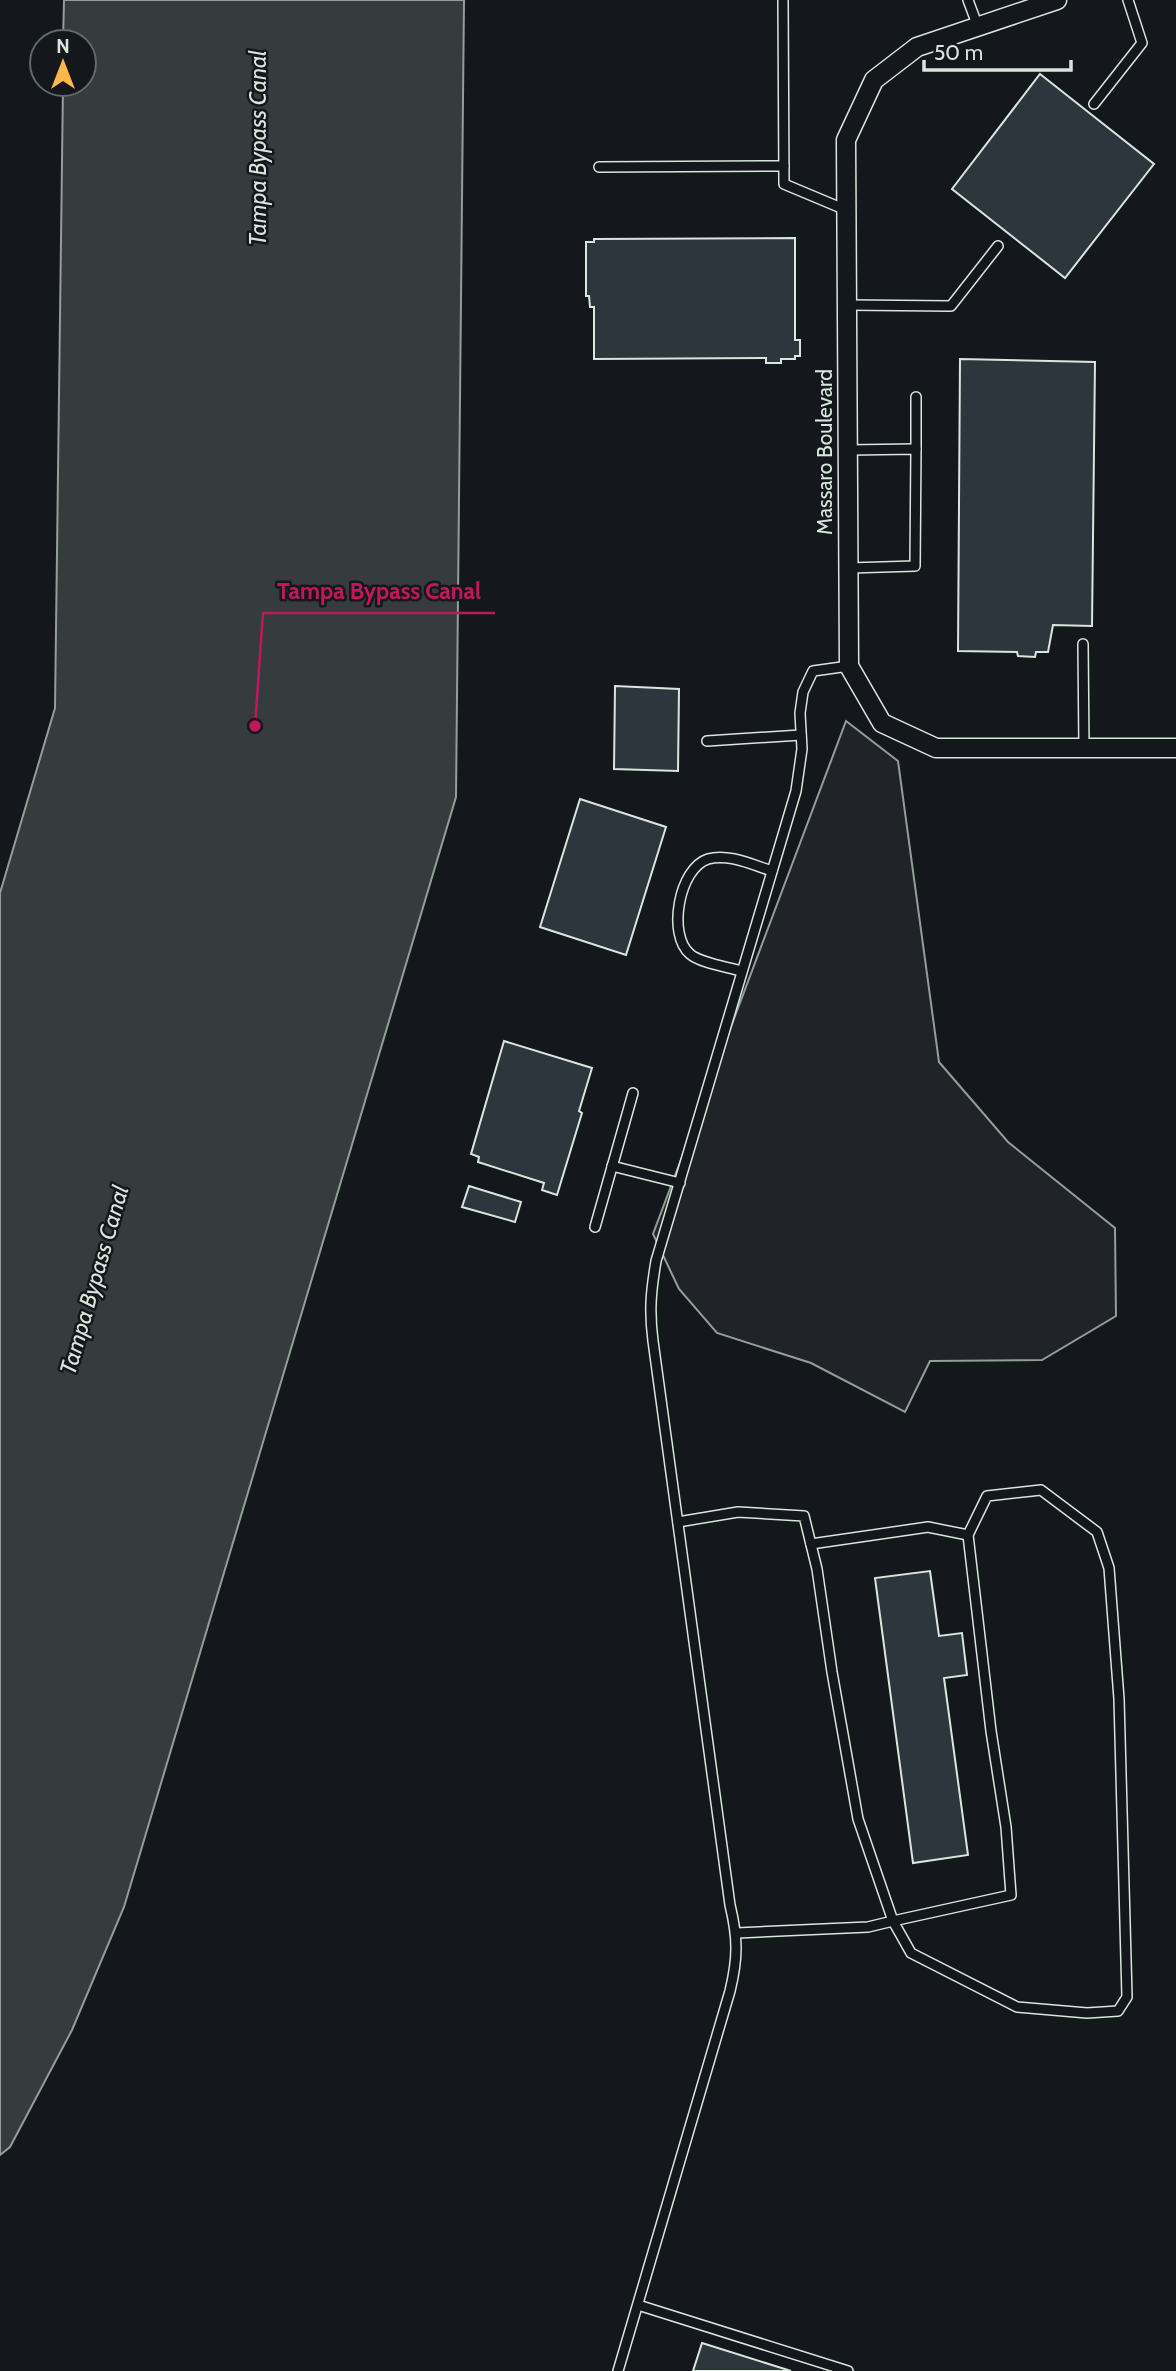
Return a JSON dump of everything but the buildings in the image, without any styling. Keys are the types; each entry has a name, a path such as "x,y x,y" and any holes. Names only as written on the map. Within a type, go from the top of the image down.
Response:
{"street":[{"name":"Massaro Boulevard","path":"849,666 846,140 874,80 918,47 1057,0"},
{"path":"849,666 882,723 936,748 1176,748"}],"lane":[{"path":"783,0 784,184 846,210"},
{"path":"968,0 978,27"},
{"path":"1094,104 1142,43 1128,0"},
{"path":"599,166 784,166"},
{"path":"847,305 951,306 998,246"},
{"path":"849,568 915,566 916,397"},
{"path":"848,450 916,449"},
{"path":"1083,644 1084,748"},
{"path":"618,2371 730,1991 735,1971 737,1933 649,1311 656,1261 796,791 802,748 800,713 803,692 813,671 849,666"},
{"path":"707,741 801,736"},
{"path":"741,971 692,957 684,948 678,922 686,880 694,867 709,859 728,859 772,871"},
{"path":"595,1227 633,1093"},
{"path":"612,1166 680,1183"},
{"path":"678,1522 738,1512 804,1516 817,1569 858,1819 893,1922 911,1953 1017,2007 1087,2012 1118,2011 1127,1997 1119,1699 1109,1568 1097,1532 1041,1490 986,1496 968,1535 990,1731 1006,1827 1011,1895 893,1922 868,1927 737,1933"},
{"path":"811,1544 928,1527 968,1535"},
{"path":"638,2305 848,2371"}],"shaded area":[{"path":"846,721 898,761 939,1062 1008,1142 1115,1228 1116,1316 1042,1360 930,1361 905,1412 811,1363 717,1333 679,1289 653,1234"}],"water":[{"path":"64,0 464,0 456,797 124,1907 72,2030 10,2147 0,2155 0,893 55,708 63,98 98,98 98,28 63,28"}],"place":[{"name":"Tampa Bypass Canal","path":"255,726"}]}
